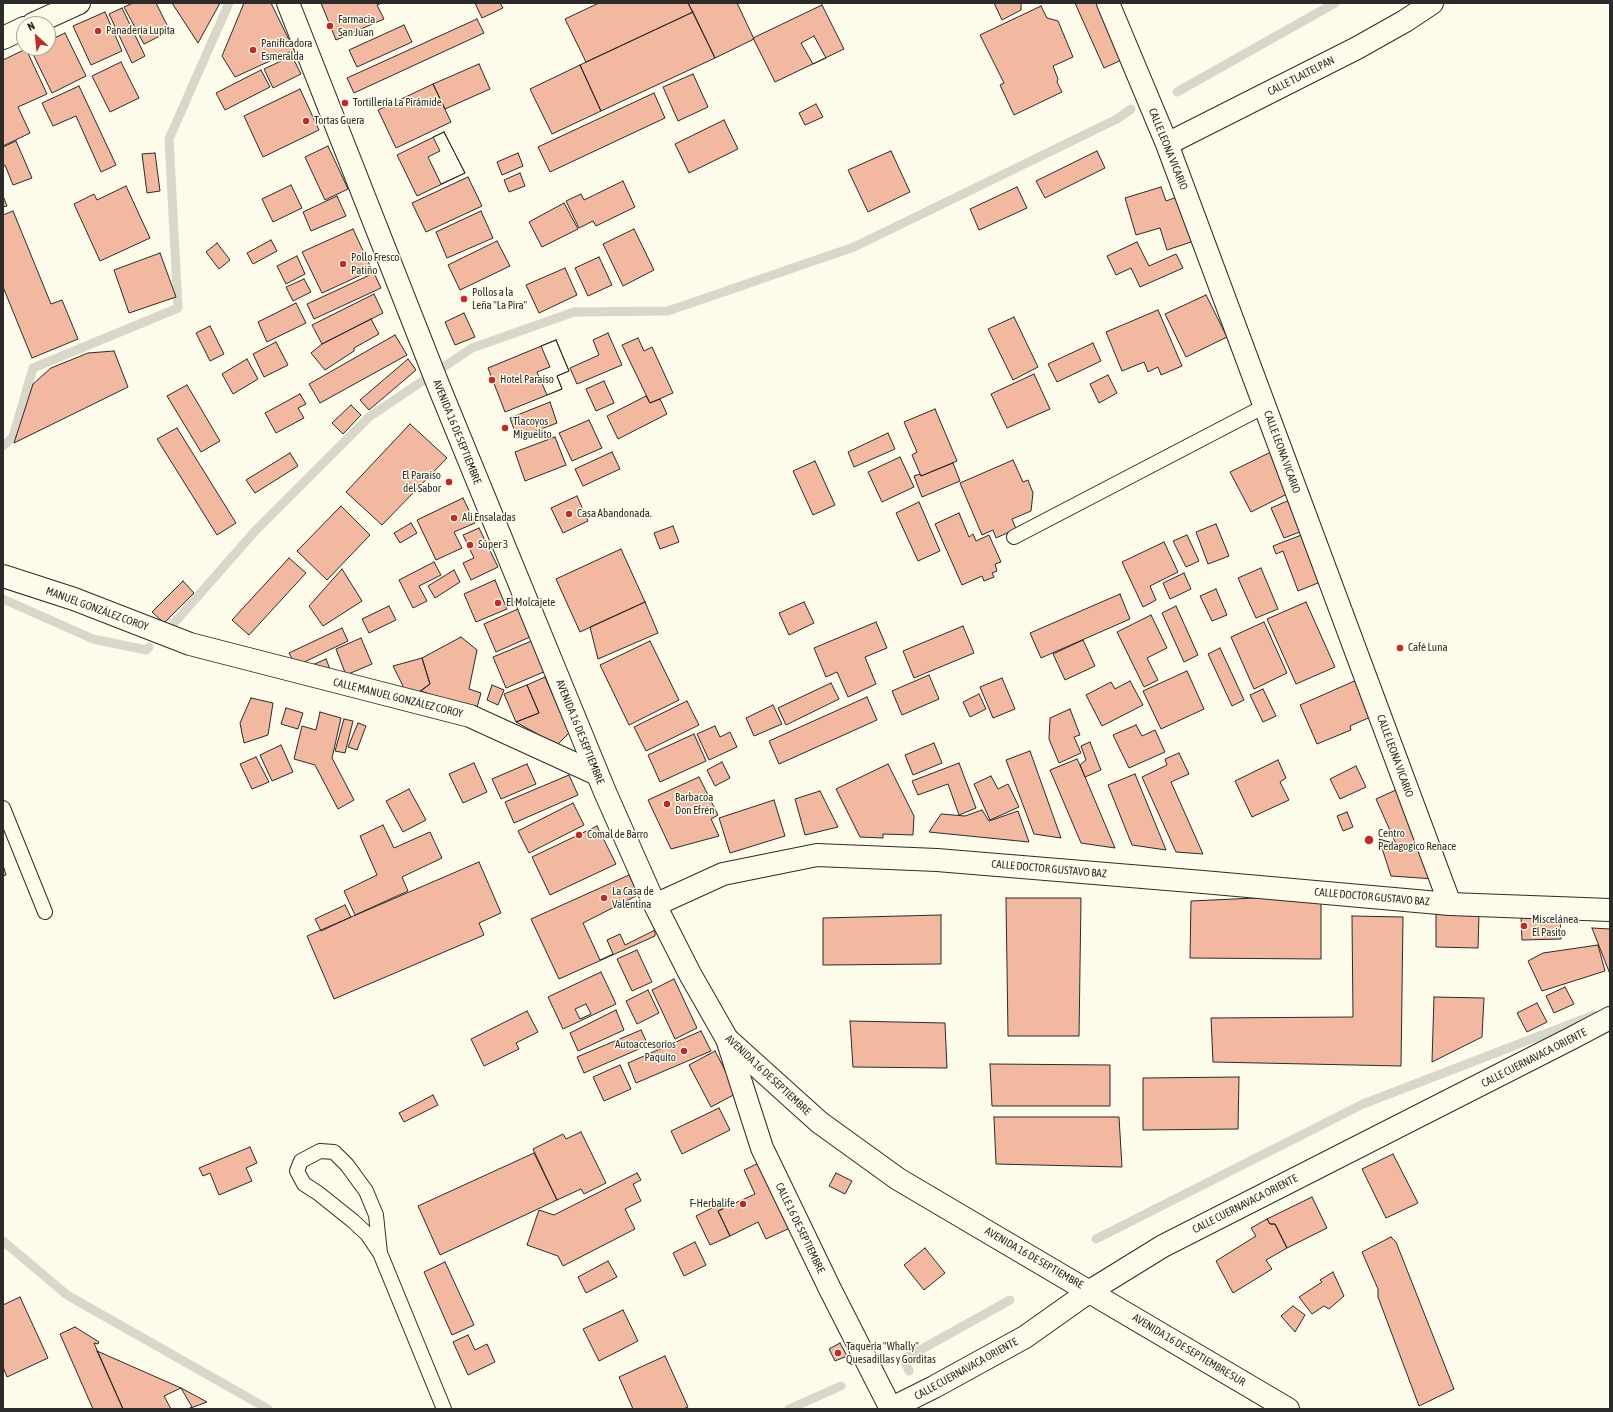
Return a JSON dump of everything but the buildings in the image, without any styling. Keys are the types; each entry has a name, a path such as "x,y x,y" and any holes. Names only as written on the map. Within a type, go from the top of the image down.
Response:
{"street":[{"path":"51,16 79,3"},
{"name":"AVENIDA 16 DE SEPTIEMBRE","path":"288,3 421,343 597,774 655,905 690,974 727,1039 819,1122 898,1179 1090,1291"},
{"name":"CALLE LEONA VICARIO","path":"1108,3 1167,144 1450,904"},
{"name":"CALLE TLALTELPAN","path":"1167,144 1357,48 1405,21 1432,3"},
{"path":"3,38 16,32"},
{"name":"MANUEL GONZÁLEZ COROY","path":"3,576 74,599 190,644"},
{"name":"CALLE MANUEL GONZÁLEZ COROY","path":"190,644 470,716 597,774"},
{"name":"CALLE DOCTOR GUSTAVO BAZ","path":"655,905 723,874 817,855 937,860 1450,904 1610,910"},
{"name":"CALLE CUERNAVACA ORIENTE","path":"891,1409 934,1387 1025,1336 1090,1291 1163,1246 1610,1018"},
{"name":"CALLE 16 DE SEPTIEMBRE","path":"727,1039 762,1148 830,1289 891,1409"},
{"name":"AVENIDA 16 DE SEPTIEMBRE SUR","path":"1090,1291 1288,1409"}],"lane":[{"path":"1014,537 1265,406"},
{"path":"3,808 45,912"},
{"path":"380,1253 376,1215 366,1191 347,1165 334,1152 320,1151 301,1161 297,1171 304,1184 318,1193 353,1221 367,1234 380,1253 444,1409"}],"waterway":[{"path":"3,446 13,437 33,368 178,308 169,139 229,3"},
{"path":"1177,92 1335,3"},
{"path":"175,622 256,530 369,417 472,348 574,312 668,311 854,247 1117,119 1131,109"},
{"path":"3,599 93,639 146,650 149,647"},
{"path":"1096,1239 1363,1104 1594,1015"},
{"path":"3,1241 67,1295 268,1409"},
{"path":"909,1371 904,1359 1010,1300"},
{"path":"789,1409 841,1386"}],"place":[{"name":"Farmacia San Juan","path":"330,26"},
{"name":"Panadería Lupita","path":"98,31"},
{"name":"Panificadora Esmeralda","path":"253,50"},
{"name":"Tortillería La Pirámide","path":"345,103"},
{"name":"Tortas Guera","path":"306,121"},
{"name":"Pollo Fresco Patiño","path":"343,264"},
{"name":"Pollos a la Leña \"La Pira\"","path":"464,299"},
{"name":"Hotel Paraíso","path":"492,380"},
{"name":"Tlacoyos Miguelito","path":"505,428"},
{"name":"El Paraiso del Sabor","path":"449,482"},
{"name":"Casa Abandonada.","path":"569,514"},
{"name":"Ali Ensaladas","path":"454,518"},
{"name":"Súper 3","path":"470,545"},
{"name":"El Molcajete","path":"498,603"},
{"name":"Café Luna","path":"1400,648"},
{"name":"Barbacoa Don Efrén","path":"667,804"},
{"name":"Comal de Barro","path":"579,835"},
{"name":"Centro Pedagogico Renace","path":"1369,840"},
{"name":"La Casa de Valentina","path":"604,898"},
{"name":"Miscelánea El Pasito","path":"1524,926"},
{"name":"Autoaccesorios Paquito","path":"684,1051"},
{"name":"F-Herbalife","path":"743,1204"},
{"name":"Taquería \"Whally\" Quesadillas y Gorditas","path":"838,1353"}]}
